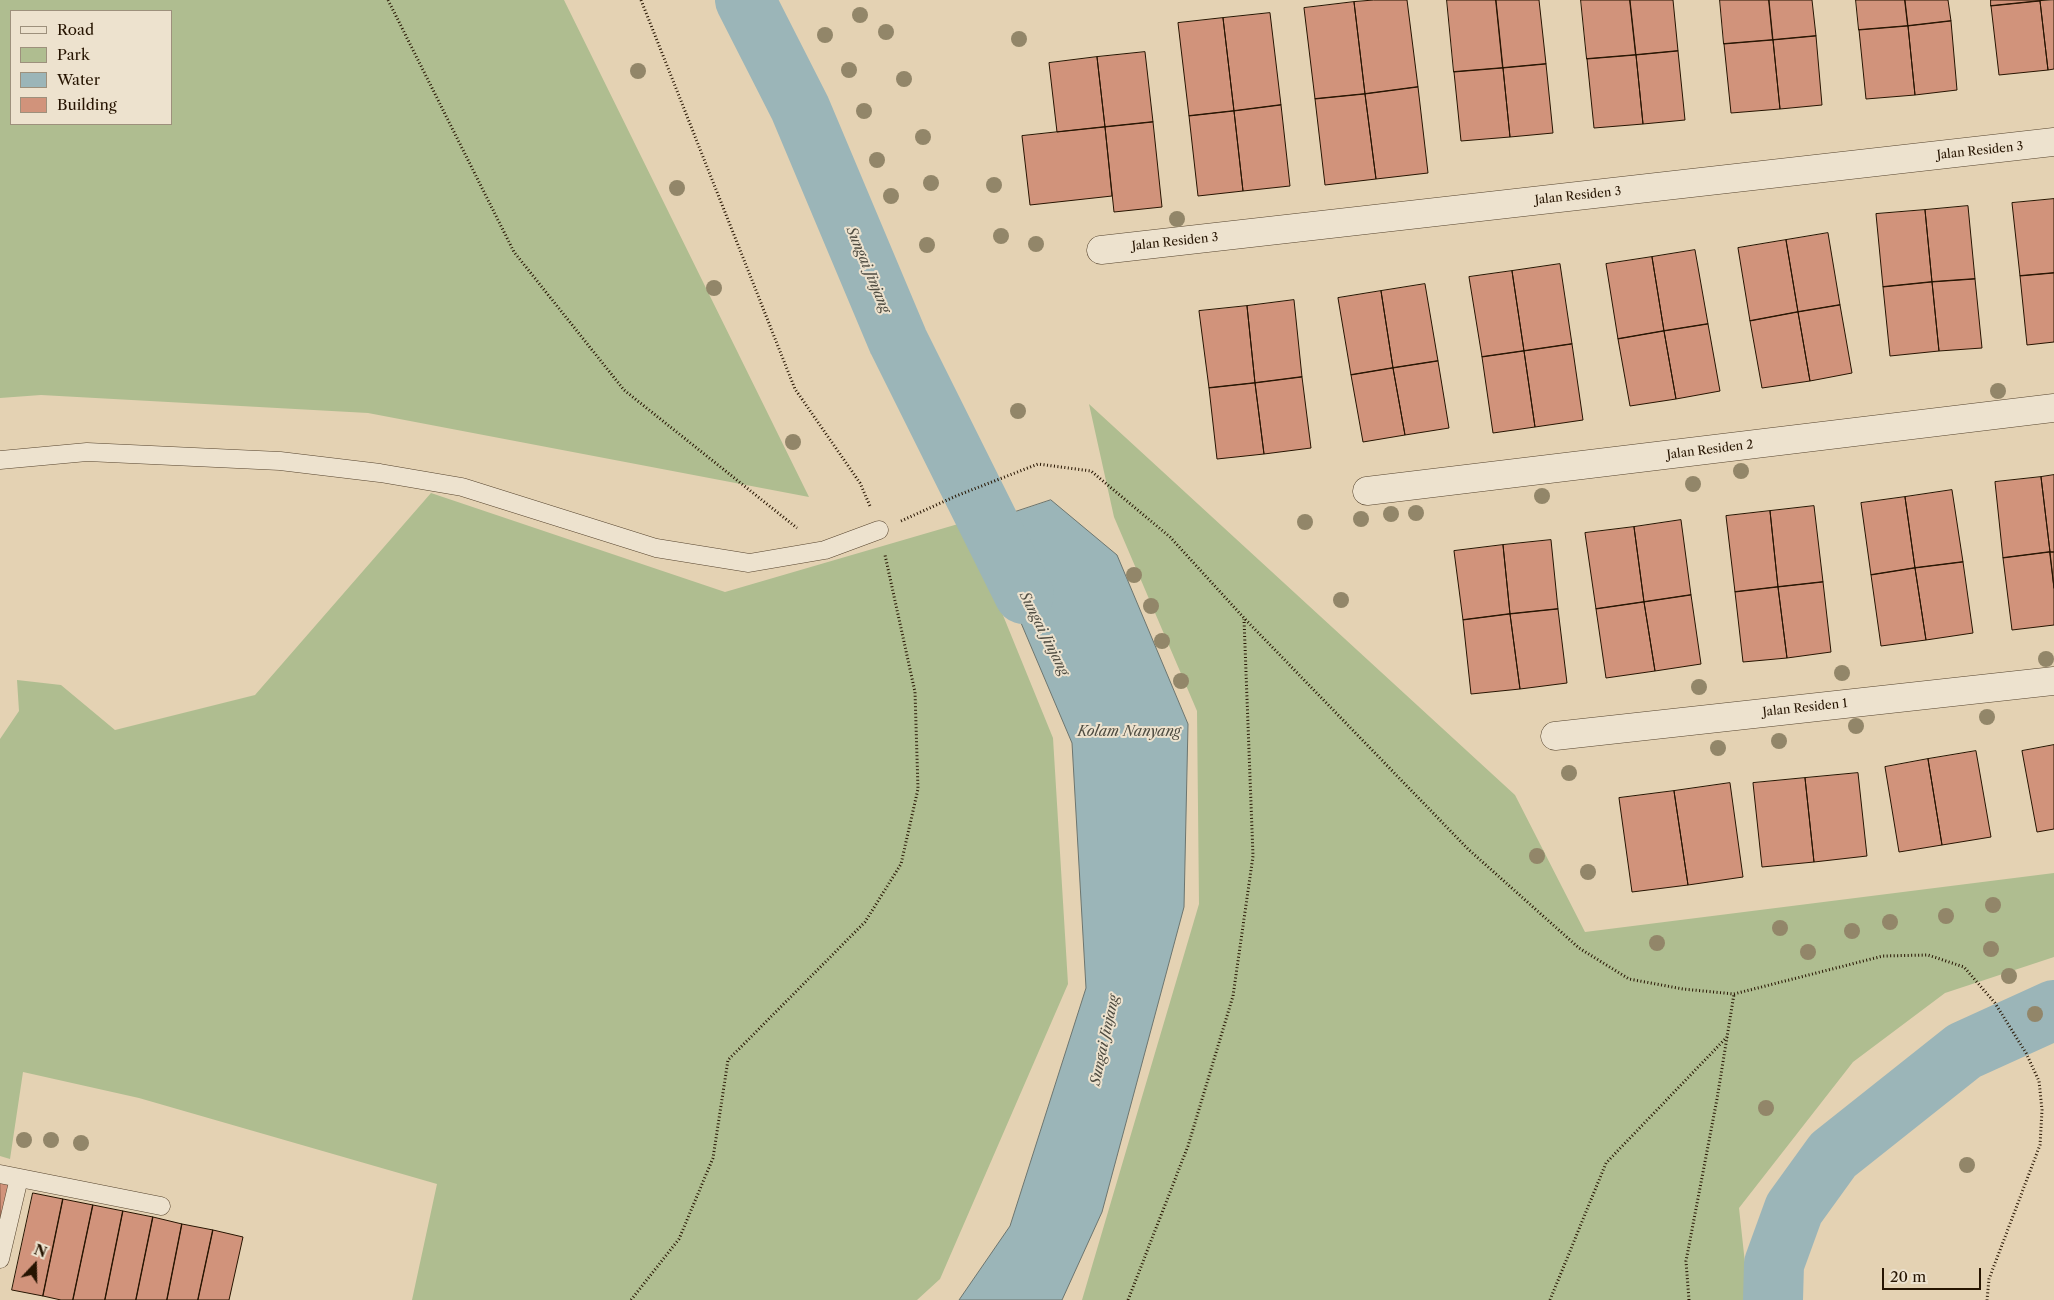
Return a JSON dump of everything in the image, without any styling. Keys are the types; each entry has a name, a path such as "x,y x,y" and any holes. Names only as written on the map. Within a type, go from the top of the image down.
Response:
{"street":[{"name":"Jalan Residen 3","path":"1102,250 2054,142"},
{"name":"Jalan Residen 2","path":"1367,491 2054,408"},
{"name":"Jalan Residen 1","path":"1555,736 2054,681"}],"lane":[{"path":"0,460 87,452 289,462 380,473 462,486 656,548 749,562 825,550 879,530"},
{"path":"0,1174 161,1206"},
{"path":"0,1259 19,1178"}],"path":[{"path":"388,0 514,252 624,390 825,550"},
{"path":"631,1300 680,1239 714,1158 728,1060 865,922 901,864 918,789 915,692 879,530 860,483 795,389 641,0"},
{"path":"879,530 922,513 956,496 1038,464 1091,471 1170,537 1244,618 1468,849 1579,948 1629,979 1683,989 1734,994 1883,956 1928,955 1964,967 1996,1003 2026,1053 2039,1081 2042,1110 2040,1145 1990,1278 1987,1300"},
{"path":"1128,1300 1188,1146 1233,996 1253,856 1244,618"},
{"path":"1689,1300 1686,1261 1717,1099 1734,994"},
{"path":"1550,1300 1606,1163 1727,1037"}],"green space":[{"path":"0,0 564,0 809,497 368,413 41,395 0,398"},
{"path":"1089,404 1515,795 1585,932 2054,873 2054,957 1945,993 1853,1062 1739,1208 1749,1300 1082,1300 1199,904 1197,711 1114,517"},
{"path":"431,493 725,592 965,522 1053,738 1068,984 940,1279 917,1300 412,1300 437,1184 139,1098 23,1072 10,1159 0,1156 0,739 19,711 17,680 61,685 115,730 255,695"}],"water":[{"name":"Kolam Nanyang","path":"1051,500 1117,555 1188,724 1184,907 1102,1212 1062,1300 959,1300 1010,1226 1086,988 1072,743 979,524"}],"building":[{"path":"1407,0 1418,87 1365,94 1354,2"},
{"path":"1447,0 1496,0 1503,68 1454,72"},
{"path":"1496,0 1539,0 1546,64 1503,68"},
{"path":"1581,0 1630,0 1636,55 1587,59"},
{"path":"1630,0 1673,0 1678,51 1636,55"},
{"path":"1720,0 1769,0 1773,40 1724,44"},
{"path":"1769,0 1812,0 1816,36 1773,40"},
{"path":"1856,0 1905,0 1908,26 1859,30"},
{"path":"1905,0 1948,0 1951,21 1908,26"},
{"path":"1991,0 2040,0 2040,1 1991,6"},
{"path":"2054,0 2054,69 2048,70 2040,1"},
{"path":"2040,1 2048,70 1999,75 1991,6"},
{"path":"1354,2 1365,94 1315,99 1304,8"},
{"path":"1270,13 1281,105 1234,111 1223,18"},
{"path":"1223,18 1234,111 1189,116 1178,23"},
{"path":"1951,21 1957,90 1915,95 1908,26"},
{"path":"1908,26 1915,95 1866,99 1859,30"},
{"path":"1816,36 1822,105 1780,109 1773,40"},
{"path":"1773,40 1780,109 1731,113 1724,44"},
{"path":"1678,51 1685,120 1643,124 1636,55"},
{"path":"1145,52 1153,122 1105,127 1097,57"},
{"path":"1636,55 1643,124 1594,128 1587,59"},
{"path":"1097,57 1105,127 1057,132 1049,63"},
{"path":"1546,64 1553,133 1510,137 1503,68"},
{"path":"1503,68 1510,137 1461,141 1454,72"},
{"path":"1418,87 1428,173 1376,179 1365,94"},
{"path":"1365,94 1376,179 1325,185 1315,99"},
{"path":"1281,105 1290,186 1243,191 1234,111"},
{"path":"1234,111 1243,191 1198,196 1189,116"},
{"path":"1153,122 1162,207 1114,212 1105,127"},
{"path":"1105,127 1112,196 1030,205 1022,136"},
{"path":"2054,199 2054,273 2020,276 2012,203"},
{"path":"1968,206 1975,279 1932,282 1925,210"},
{"path":"1925,210 1932,282 1883,287 1876,214"},
{"path":"1828,233 1840,305 1798,312 1786,240"},
{"path":"1786,240 1798,312 1750,321 1738,248"},
{"path":"1695,250 1708,324 1664,331 1652,257"},
{"path":"1652,257 1664,331 1618,339 1606,264"},
{"path":"1560,264 1572,344 1524,351 1512,271"},
{"path":"1512,271 1524,351 1482,357 1469,277"},
{"path":"2054,273 2054,342 2027,345 2020,276"},
{"path":"1975,279 1982,348 1939,351 1932,282"},
{"path":"1932,282 1939,351 1890,356 1883,287"},
{"path":"1425,284 1438,361 1393,368 1381,291"},
{"path":"1381,291 1393,368 1351,375 1338,298"},
{"path":"1294,300 1302,377 1255,383 1247,306"},
{"path":"1840,305 1852,373 1810,381 1798,312"},
{"path":"1247,306 1255,383 1209,388 1199,311"},
{"path":"1798,312 1810,381 1762,388 1750,321"},
{"path":"1708,324 1720,391 1676,399 1664,331"},
{"path":"1664,331 1676,399 1630,406 1618,339"},
{"path":"1572,344 1583,420 1535,427 1524,351"},
{"path":"1524,351 1535,427 1493,433 1482,357"},
{"path":"1438,361 1449,428 1405,435 1393,368"},
{"path":"1393,368 1405,435 1363,442 1351,375"},
{"path":"1302,377 1311,448 1264,454 1255,383"},
{"path":"1255,383 1264,454 1217,459 1209,388"},
{"path":"2054,475 2054,552 2050,552 2041,477"},
{"path":"2041,477 2050,552 2003,558 1995,482"},
{"path":"1952,490 1963,562 1915,568 1905,497"},
{"path":"1905,497 1915,568 1871,575 1861,503"},
{"path":"1814,506 1823,582 1778,587 1770,511"},
{"path":"1770,511 1778,587 1735,592 1726,516"},
{"path":"1681,520 1691,595 1644,602 1634,527"},
{"path":"1634,527 1644,602 1596,609 1585,533"},
{"path":"1551,540 1558,609 1510,614 1503,545"},
{"path":"1503,545 1510,614 1463,620 1454,551"},
{"path":"2050,552 2054,552 2054,588"},
{"path":"2050,552 2054,588 2054,625 2012,630 2003,558"},
{"path":"1963,562 1973,633 1926,640 1915,568"},
{"path":"1915,568 1926,640 1881,646 1871,575"},
{"path":"1823,582 1831,652 1787,658 1778,587"},
{"path":"1778,587 1787,658 1743,662 1735,592"},
{"path":"1691,595 1701,664 1655,671 1644,602"},
{"path":"1644,602 1655,671 1606,678 1596,609"},
{"path":"1558,609 1567,683 1520,689 1510,614"},
{"path":"1510,614 1520,689 1471,694 1463,620"},
{"path":"2054,745 2054,829 2037,832 2022,751"},
{"path":"1976,751 1991,837 1942,845 1928,759"},
{"path":"1928,759 1942,845 1899,852 1885,767"},
{"path":"1858,773 1867,856 1814,862 1805,778"},
{"path":"1805,778 1814,862 1762,867 1753,783"},
{"path":"1730,783 1743,877 1688,885 1674,791"},
{"path":"1674,791 1688,885 1632,892 1619,798"},
{"path":"0,1180 12,1183 0,1238"},
{"path":"33,1193 63,1199 43,1296 12,1290"},
{"path":"63,1199 93,1205 73,1300 61,1300 43,1296"},
{"path":"93,1205 123,1211 105,1300 73,1300"},
{"path":"123,1211 153,1217 136,1300 105,1300"},
{"path":"153,1217 182,1224 167,1300 136,1300"},
{"path":"182,1224 213,1230 198,1300 167,1300"},
{"path":"213,1230 243,1237 229,1300 198,1300"}],"waterway":[{"name":"Sungai Jinjang","path":"745,0 800,108 898,341 1024,594"},
{"path":"1773,1300 1774,1264 1794,1209 1833,1155 1964,1051 2054,1010"}]}
